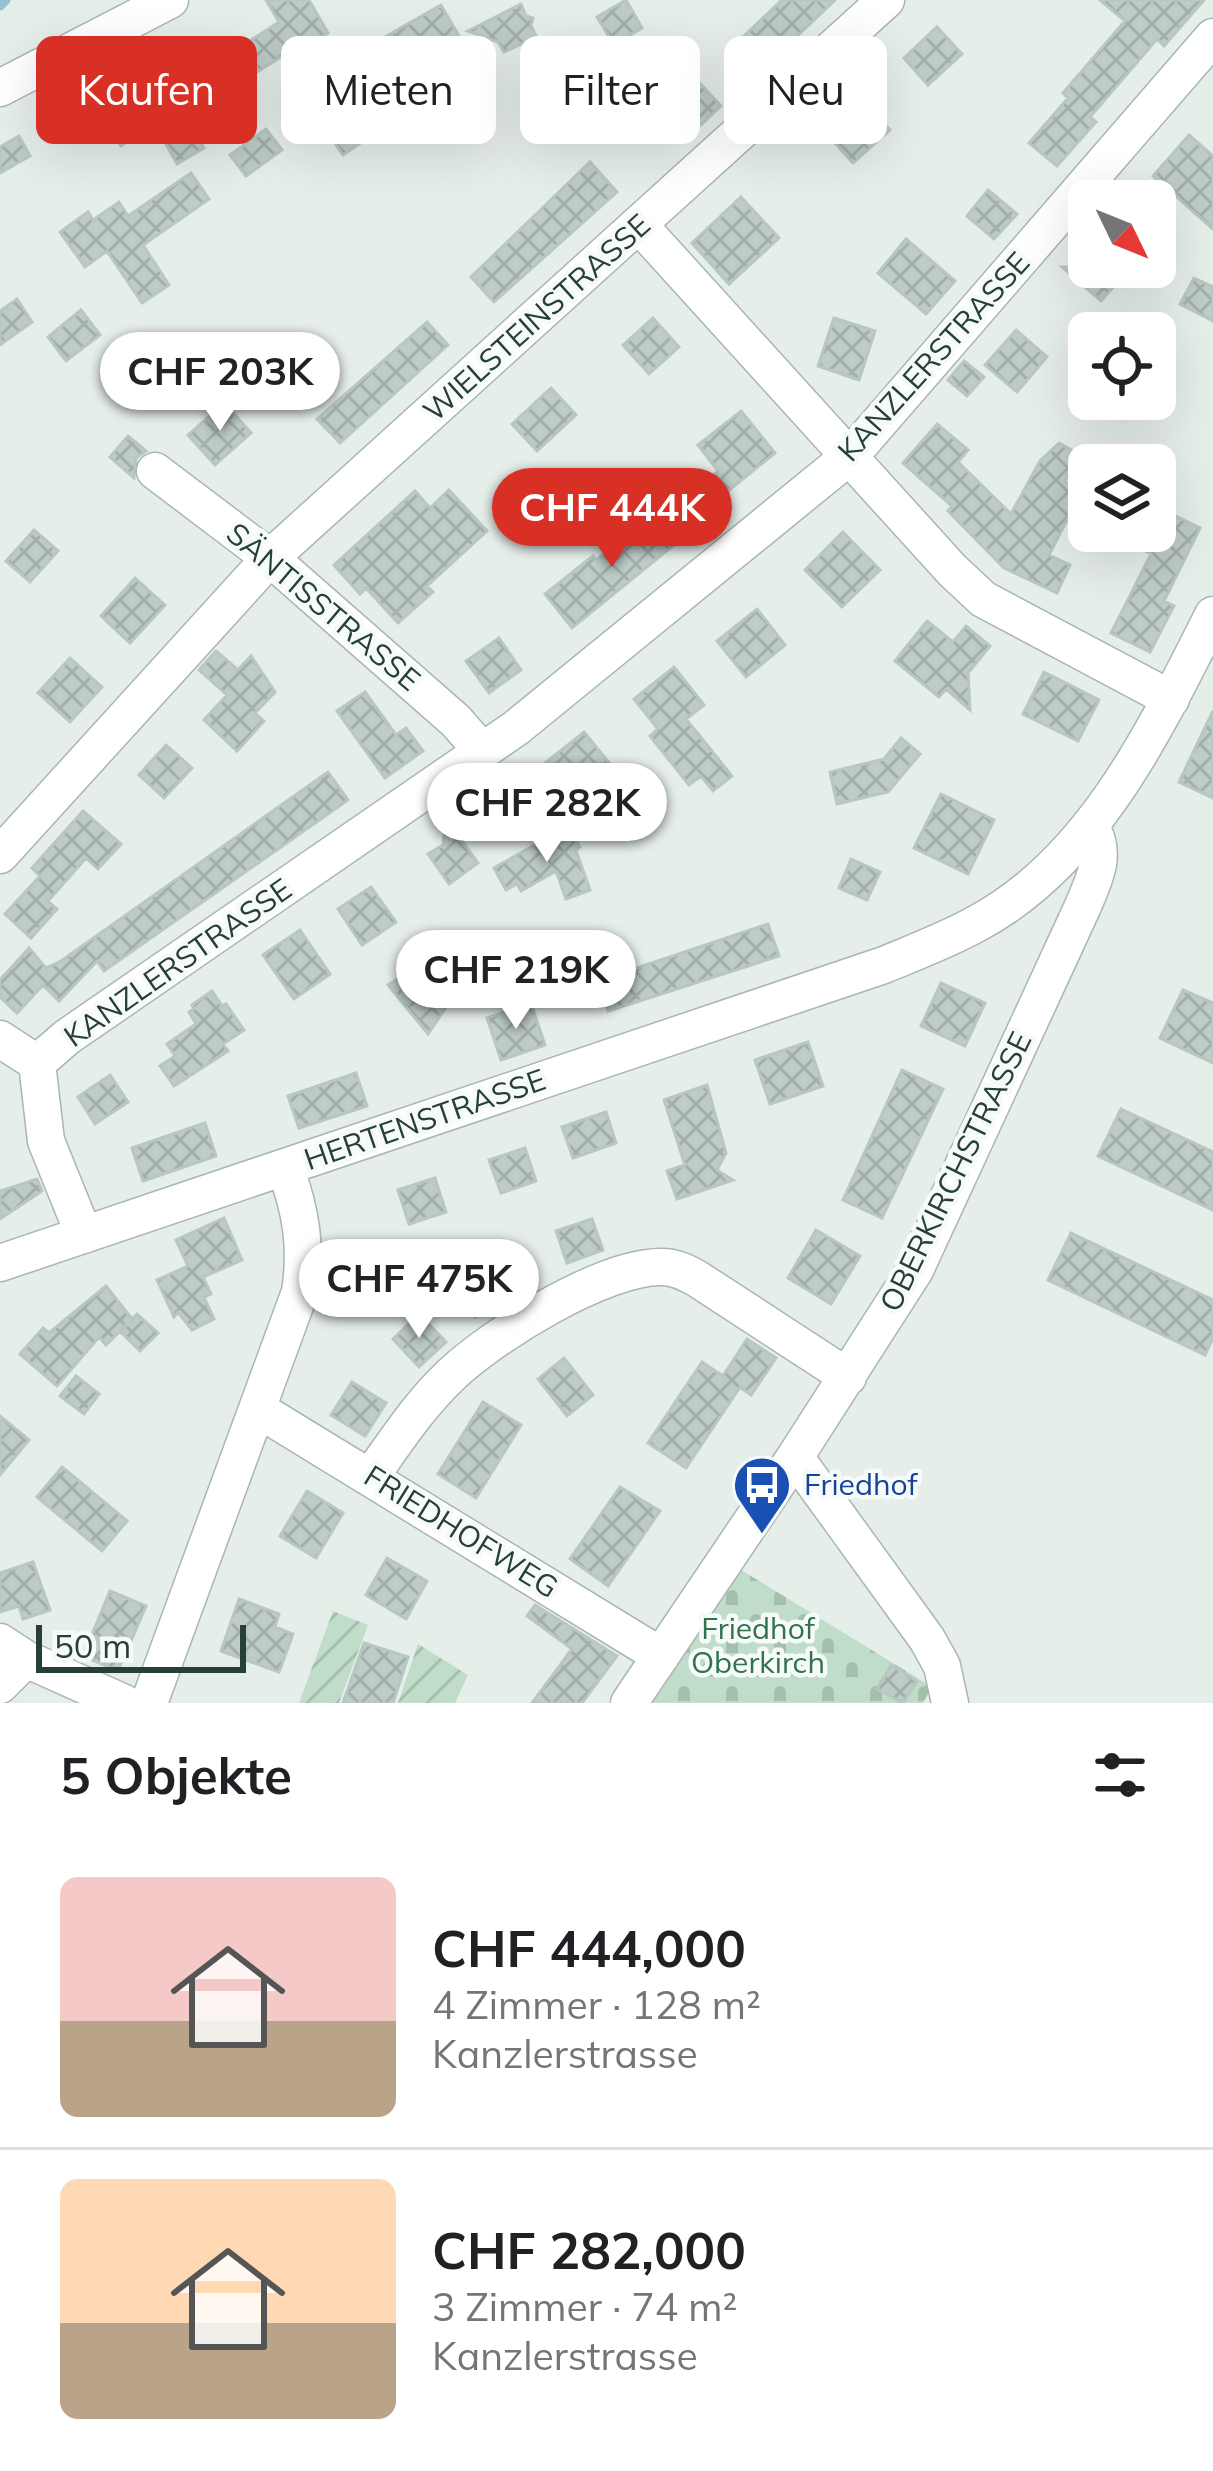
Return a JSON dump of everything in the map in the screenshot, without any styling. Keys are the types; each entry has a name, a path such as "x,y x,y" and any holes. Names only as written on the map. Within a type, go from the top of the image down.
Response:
{"street":[{"path":"0,88 170,0"},
{"name":"WIELSTEINSTRASSE","path":"0,855 270,558 886,0"},
{"name":"KANZLERSTRASSE","path":"37,1063 67,1037 483,752 851,455 1213,37"},
{"path":"640,226 983,599 1171,699"},
{"name":"SÄNTISSTRASSE","path":"154,471 270,558 456,721 483,752"},
{"path":"1090,825 1171,699 1213,615"},
{"name":"HERTENSTRASSE","path":"0,1263 884,965 979,923 1057,863 1090,825"},
{"name":"OBERKIRCHSTRASSE","path":"629,1703 915,1270 1084,906 1100,856 1098,838 1090,825"},
{"name":"KANZLERSTRASSE","path":"0,1039 37,1063"},
{"name":"KANZLERSTRASSE","path":"37,1063 46,1141 84,1235"},
{"path":"149,1703 300,1292 304,1265 300,1213 285,1168"},
{"path":"371,1476 418,1412 452,1374 483,1350 562,1300 660,1266 696,1278 848,1377"},
{"name":"FRIEDHOFWEG","path":"259,1410 661,1656"},
{"path":"795,1457 928,1639 942,1666 950,1703"},
{"path":"9,1662 124,1703"}],"green space":[{"name":"Friedhof Oberkirch","path":"741,1570 932,1687 923,1703 652,1703"},
{"path":"333,1611 368,1625 339,1703 299,1703"},
{"path":"418,1644 468,1675 455,1703 398,1703"}],"building":[{"path":"266,0 309,0 328,33 281,36 281,57 257,72 257,36 279,22"},
{"path":"626,0 642,28 629,36 609,36 597,17"},
{"path":"782,0 835,0 797,36 744,36"},
{"path":"1100,0 1204,0 1164,46 1157,39 1090,117 1096,122 1057,166 1029,143 1068,98 1063,93 1125,21"},
{"path":"521,4 526,16 533,18 536,36 520,36 520,45 504,52 496,36 468,31"},
{"path":"441,5 459,36 387,36"},
{"path":"937,27 962,54 928,85 904,58"},
{"path":"700,83 721,106 700,126"},
{"path":"266,129 282,150 246,176 230,155 245,144 257,144 257,136"},
{"path":"1189,135 1213,156 1213,229 1176,196 1176,180 1153,176"},
{"path":"19,136 30,156 0,173 0,147"},
{"path":"166,144 202,144 204,148 177,164"},
{"path":"335,144 359,144 343,155"},
{"path":"836,144 874,144 853,163"},
{"path":"590,162 617,192 494,302 471,277"},
{"path":"191,173 209,199 143,245 169,285 142,303 107,251 85,267 60,232 88,212 93,220 119,202 128,216"},
{"path":"988,190 1017,214 994,239 967,216"},
{"path":"741,197 779,238 729,284 692,243"},
{"path":"906,239 955,281 926,314 878,273"},
{"path":"1194,278 1213,287 1213,321 1180,304"},
{"path":"1086,288 1112,288 1101,301"},
{"path":"17,299 32,322 0,345 0,311"},
{"path":"81,310 100,335 66,361 48,337"},
{"path":"653,318 679,347 649,374 623,345"},
{"path":"834,318 875,331 859,380 818,366"},
{"path":"427,322 448,345 340,443 317,419"},
{"path":"1016,330 1047,357 1017,392 985,365"},
{"path":"964,361 984,377 967,396 948,380"},
{"path":"551,388 576,415 537,451 512,424"},
{"path":"224,403 251,433 215,465 188,435"},
{"path":"741,411 775,453 712,504 699,486 718,471 698,445"},
{"path":"937,424 968,450 958,462 1011,514 1040,461 1059,443 1068,448 1068,518 1049,555 1070,565 1057,593 1004,568 948,511 952,506 903,463"},
{"path":"128,436 146,451 136,458 134,478 110,457"},
{"path":"449,490 487,531 427,586 433,592 398,623 366,588 360,594 334,565 415,491 430,508"},
{"path":"657,511 680,540 572,628 545,594"},
{"path":"1176,516 1200,528 1164,601 1174,606 1150,652 1111,633 1151,554 1147,552 1176,552"},
{"path":"34,530 58,551 30,582 6,561"},
{"path":"843,532 880,570 842,607 805,570"},
{"path":"135,578 165,605 130,643 101,616"},
{"path":"757,609 785,645 746,677 717,641"},
{"path":"927,621 953,642 966,626 990,646 968,673 970,710 946,689 939,697 895,661"},
{"path":"499,638 521,670 489,693 466,661"},
{"path":"216,651 238,670 251,656 275,692 255,713 264,721 237,751 204,720 227,695 199,670"},
{"path":"70,658 102,687 70,722 38,693"},
{"path":"674,667 704,705 686,719 732,776 713,791 701,776 689,785 650,736 658,729 634,699"},
{"path":"1044,672 1099,700 1078,741 1023,714"},
{"path":"365,692 396,735 406,728 423,751 385,778 337,711"},
{"path":"1213,711 1213,798 1179,782"},
{"path":"584,732 615,770 571,806 540,767"},
{"path":"901,738 920,754 888,792 837,804 830,772 884,759"},
{"path":"166,745 192,768 164,798 139,775"},
{"path":"328,772 348,800 104,971 97,961 59,1001 43,985 17,1013 0,997 0,980 29,948 46,968 61,961"},
{"path":"941,794 994,820 968,874 914,848"},
{"path":"83,811 121,844 98,869 86,858 48,901 57,909 31,938 5,914 40,876 32,868"},
{"path":"446,819 478,863 449,884 428,854 443,845"},
{"path":"568,826 580,847 576,850 590,890 566,899 556,871 521,891 517,884 506,890 494,868"},
{"path":"851,859 880,872 867,900 839,888"},
{"path":"371,887 396,922 362,945 338,909"},
{"path":"768,924 779,956 608,1011 598,981"},
{"path":"300,930 330,974 294,999 263,955"},
{"path":"435,956 459,988 428,1034 388,985"},
{"path":"941,983 985,1003 965,1046 921,1026"},
{"path":"1183,990 1213,1003 1213,1063 1160,1038"},
{"path":"212,991 244,1030 223,1044 228,1051 174,1086 160,1066 175,1056 167,1044 196,1024 189,1012 192,1005"},
{"path":"531,1003 545,1045 501,1060 487,1018"},
{"path":"808,1042 823,1086 770,1104 755,1060"},
{"path":"902,1070 943,1089 882,1218 843,1200"},
{"path":"356,1073 367,1106 299,1128 288,1096"},
{"path":"110,1075 128,1102 95,1124 78,1097"},
{"path":"707,1085 726,1153 717,1170 733,1180 677,1199 667,1171 685,1165 664,1100"},
{"path":"1121,1109 1213,1152 1213,1210 1098,1156"},
{"path":"606,1112 616,1143 573,1158 562,1127"},
{"path":"205,1123 216,1156 143,1181 132,1148"},
{"path":"525,1148 536,1181 501,1193 489,1160"},
{"path":"435,1178 446,1212 409,1224 398,1190"},
{"path":"37,1179 42,1191 0,1219 0,1191"},
{"path":"224,1218 242,1260 203,1277 211,1294 204,1297 214,1319 192,1330 178,1312 174,1317 157,1280 188,1266 176,1240"},
{"path":"592,1219 603,1250 567,1263 556,1231"},
{"path":"816,1230 860,1256 831,1304 788,1278"},
{"path":"1071,1233 1213,1300 1213,1338 1205,1355 1048,1280"},
{"path":"484,1262 507,1294 475,1317 452,1285"},
{"path":"106,1286 132,1319 137,1314 158,1333 140,1351 121,1332 127,1324 106,1345 99,1337 57,1386 20,1354 43,1328 49,1333"},
{"path":"419,1314 446,1342 419,1367 393,1339"},
{"path":"747,1339 776,1358 751,1395 740,1387 686,1468 648,1443 702,1362 723,1376"},
{"path":"564,1358 593,1395 567,1416 538,1379"},
{"path":"76,1376 99,1394 84,1414 60,1396"},
{"path":"352,1382 386,1403 365,1436 331,1415"},
{"path":"483,1402 521,1425 476,1498 438,1474"},
{"path":"0,1416 29,1440 0,1475"},
{"path":"62,1467 127,1521 102,1551 37,1497"},
{"path":"620,1487 660,1511 608,1586 570,1559"},
{"path":"307,1491 343,1513 316,1558 280,1536"},
{"path":"387,1558 427,1581 406,1619 366,1595"},
{"path":"33,1562 50,1610 23,1619 19,1606 0,1612 0,1573"},
{"path":"110,1591 146,1606 118,1671 83,1656"},
{"path":"239,1599 279,1614 275,1627 293,1634 279,1672 221,1651"},
{"path":"535,1605 617,1656 582,1703 532,1703 572,1649 527,1616"},
{"path":"364,1643 408,1657 393,1703 343,1703"},
{"path":"891,1665 917,1681 903,1703 877,1689"}],"waterway":[{"path":"0,6 6,0"}],"place":[{"name":"Friedhof","path":"762,1536"}]}
